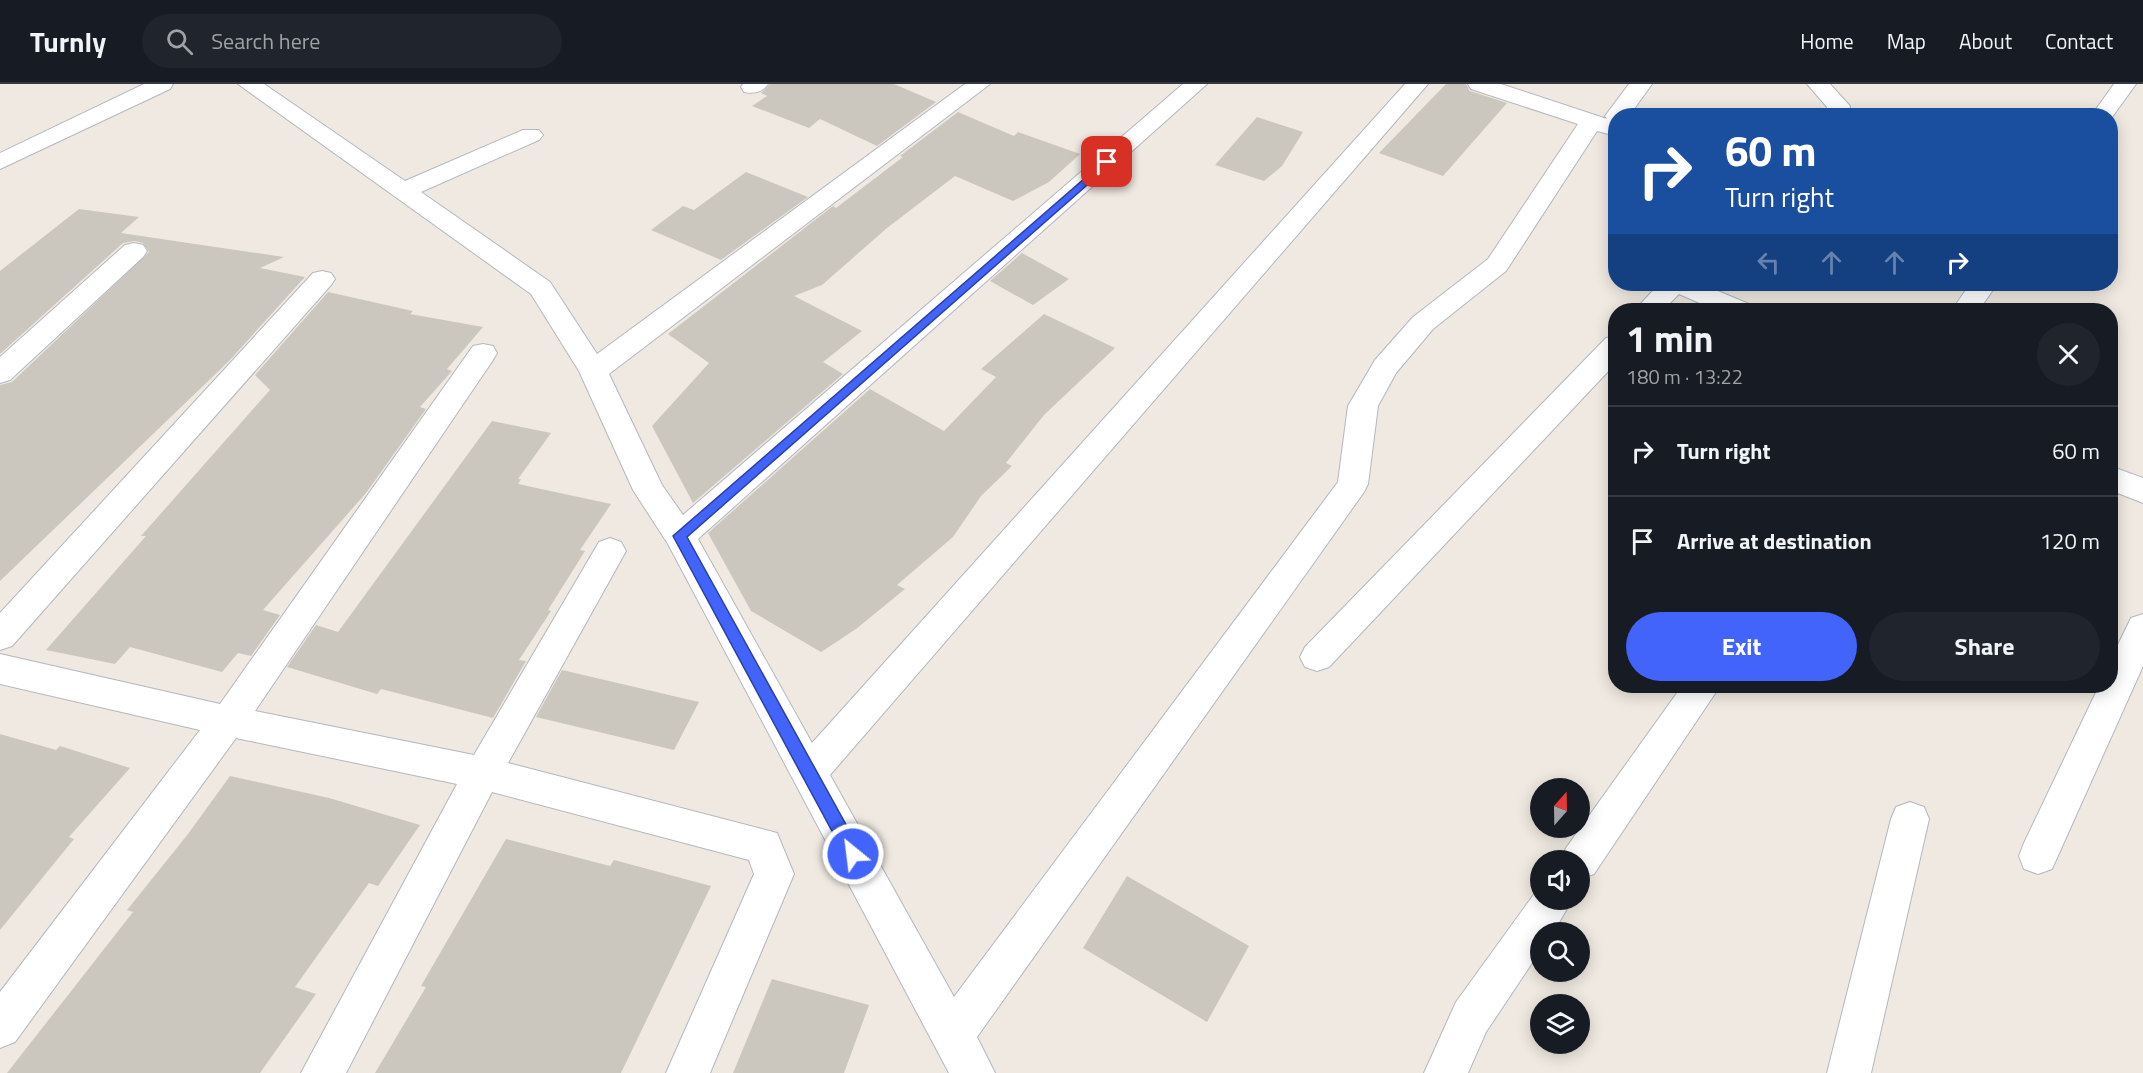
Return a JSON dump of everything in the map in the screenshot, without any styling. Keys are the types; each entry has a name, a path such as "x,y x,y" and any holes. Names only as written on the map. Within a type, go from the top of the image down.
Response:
{"street":[{"path":"0,162 162,84"},
{"path":"249,84 541,288 593,371 649,490 680,536 973,1073"},
{"path":"593,371 978,84"},
{"path":"680,536 1196,84"},
{"path":"809,773 1417,84"},
{"path":"1479,84 1608,121"},
{"path":"1621,108 1641,84"},
{"path":"1818,84 1838,108"},
{"path":"2108,108 2125,84"},
{"path":"952,1035 1353,484 1363,406 1385,367 1423,323 1497,265 1608,125"},
{"path":"403,191 531,135"},
{"path":"0,373 134,251"},
{"path":"0,636 322,279"},
{"path":"1655,303 1667,291"},
{"path":"1694,291 1723,303"},
{"path":"0,1027 228,721 483,353"},
{"path":"1317,657 1608,353"},
{"path":"2118,480 2143,491"},
{"path":"323,1073 483,773 610,550"},
{"path":"2118,682 2143,628"},
{"path":"0,669 228,721 483,773 763,846 774,874 688,1073"},
{"path":"1588,850 1697,693"},
{"path":"2038,856 2113,693"},
{"path":"1849,1073 1910,819"},
{"path":"1446,1073 1471,1017 1545,910"}],"building":[{"path":"770,84 894,84 936,102 877,146 820,119 809,128 752,106 767,96 761,93"},
{"path":"1446,84 1466,84 1470,91 1507,103 1443,176 1379,153"},
{"path":"958,112 1014,136 1018,132 1080,154 1049,182 1013,201 955,176 887,228 822,285 794,296 862,331 823,362 843,374 693,503 652,426 709,363 668,334 833,206 836,208 903,157 900,156"},
{"path":"1257,117 1303,132 1282,166 1264,181 1215,165"},
{"path":"746,172 808,197 721,260 651,230 683,206 694,210"},
{"path":"79,209 139,217 121,233 284,257 260,268 305,277 229,361 0,581 0,385 12,382 149,252 143,243 134,241 123,243 0,354 0,271"},
{"path":"1022,253 1069,279 1033,305 990,281"},
{"path":"328,292 413,311 410,314 483,327 447,369 452,371 420,407 426,409 366,493 263,610 280,615 251,656 238,653 222,672 130,647 115,664 46,650 146,536 141,536 270,390 255,375"},
{"path":"1044,314 1115,348 1044,415 1006,463 1012,466 981,496 953,537 897,585 905,589 856,629 821,652 751,611 708,533 870,389 944,431 996,377 981,369"},
{"path":"492,421 551,433 518,479 521,479 518,484 611,504 580,550 585,551 548,610 551,611 519,660 526,661 493,718 381,689 377,694 287,667 316,625 338,632"},
{"path":"562,670 699,702 674,750 536,717"},
{"path":"0,734 56,750 60,746 130,768 69,837 74,839 0,930"},
{"path":"230,776 329,798 420,825 378,886 369,883 295,987 316,994 260,1073 7,1073 133,912 127,910 188,834"},
{"path":"506,839 610,866 614,860 711,886 621,1073 375,1073 426,987 421,986"},
{"path":"1127,876 1249,946 1207,1022 1083,948"},
{"path":"772,979 869,1005 844,1073 733,1073"}],"route":[{"path":"853,854 680,536 1107,162"}]}
